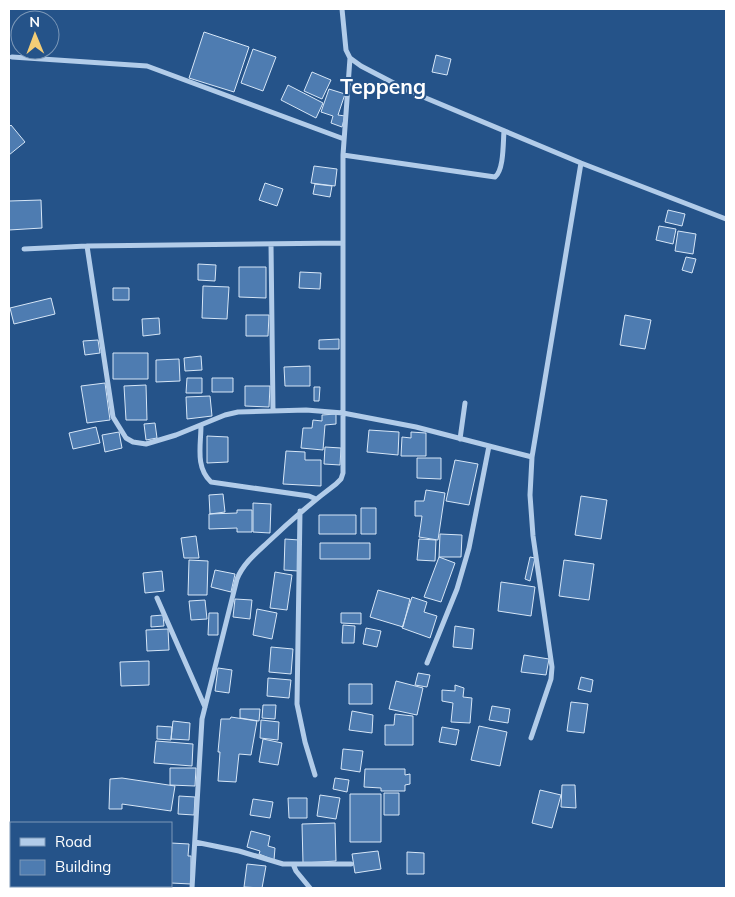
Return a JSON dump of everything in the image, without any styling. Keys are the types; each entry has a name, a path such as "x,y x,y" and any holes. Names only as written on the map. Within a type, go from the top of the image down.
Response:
{"street":[{"path":"192,888 202,719 240,569 300,512 336,484 341,479 343,473 343,155 350,58 344,37 342,9"},
{"path":"350,58 361,66 409,91 581,163 726,219"},
{"path":"57,60 147,66 344,139"},
{"path":"343,155 495,177 501,168 504,131"},
{"path":"530,738 551,680 552,667 533,536 530,495 532,458 581,163"},
{"path":"24,249 87,246 343,243"},
{"path":"271,244 273,411"},
{"path":"87,246 113,416 126,438 134,442 146,444 238,412 306,410 344,413 416,427 532,458"},
{"path":"460,439 465,403"},
{"path":"201,425 200,465 205,476 211,482 309,496 316,499"},
{"path":"427,663 457,589 469,548 489,446"},
{"path":"300,512 297,704 314,775"},
{"path":"157,598 205,708"},
{"path":"195,842 239,851 283,864 351,864"},
{"path":"293,864 310,888"}],"building":[{"path":"204,32 249,47 234,92 189,78"},
{"path":"253,49 276,57 263,91 241,83"},
{"path":"436,55 451,59 447,75 432,72"},
{"path":"312,72 331,80 322,99 304,91"},
{"path":"288,85 323,103 316,118 281,100"},
{"path":"329,89 345,94 338,115 345,116 342,127 331,123 333,116 321,112"},
{"path":"11,125 25,142 9,155 9,127"},
{"path":"314,166 337,169 335,186 311,183"},
{"path":"265,183 283,189 277,206 259,200"},
{"path":"315,184 332,186 330,197 313,194"},
{"path":"41,200 42,228 9,230 9,201"},
{"path":"668,210 685,214 682,226 665,222"},
{"path":"659,226 676,229 673,244 656,240"},
{"path":"678,231 696,234 693,254 675,251"},
{"path":"686,257 696,259 692,273 682,270"},
{"path":"198,264 216,265 215,281 198,280"},
{"path":"239,267 266,267 266,298 239,297"},
{"path":"300,272 321,273 320,289 299,288"},
{"path":"203,286 229,287 227,319 202,318"},
{"path":"113,288 129,288 129,300 113,300"},
{"path":"51,298 55,314 14,324 10,308"},
{"path":"246,315 269,315 268,336 246,336"},
{"path":"625,315 651,320 645,349 620,345"},
{"path":"159,318 160,334 143,336 142,319"},
{"path":"339,339 339,349 319,349 319,340"},
{"path":"98,340 100,353 85,355 83,341"},
{"path":"113,353 148,353 148,379 113,379"},
{"path":"201,356 202,370 185,371 184,358"},
{"path":"179,359 180,381 156,382 156,360"},
{"path":"310,366 310,386 285,386 284,367"},
{"path":"187,378 202,378 202,393 186,393"},
{"path":"212,378 233,378 233,392 212,392"},
{"path":"105,383 110,420 87,423 81,386"},
{"path":"146,385 147,420 126,420 124,386"},
{"path":"245,386 270,386 269,407 245,406"},
{"path":"314,387 320,387 319,401 314,401"},
{"path":"210,396 212,416 187,419 186,397"},
{"path":"336,414 336,424 325,425 323,450 301,448 303,428 312,428 313,420 322,421 322,415"},
{"path":"155,423 157,438 146,440 144,424"},
{"path":"96,427 100,443 73,449 69,433"},
{"path":"369,430 399,432 398,455 367,452"},
{"path":"119,432 122,448 105,452 102,435"},
{"path":"411,432 426,433 426,456 401,456 402,437 411,438"},
{"path":"207,436 228,437 228,462 207,463"},
{"path":"325,447 341,448 340,465 324,464"},
{"path":"286,451 305,452 305,460 321,460 321,486 283,484"},
{"path":"417,458 441,458 441,479 417,478"},
{"path":"455,460 478,464 469,505 446,501"},
{"path":"426,490 445,493 438,540 419,537 422,516 415,516 415,501 424,501"},
{"path":"223,494 225,512 210,514 209,495"},
{"path":"581,496 607,500 601,539 575,535"},
{"path":"253,503 271,504 270,533 253,532"},
{"path":"361,508 376,508 376,534 361,534"},
{"path":"237,510 252,510 252,532 237,532 237,528 209,529 209,514 237,513"},
{"path":"319,515 356,515 356,534 319,534"},
{"path":"440,534 462,535 461,557 439,557"},
{"path":"196,536 199,558 184,558 181,538"},
{"path":"285,539 299,540 298,571 284,570"},
{"path":"419,539 436,540 435,561 417,560"},
{"path":"320,543 370,543 370,559 320,559"},
{"path":"439,557 455,563 441,602 424,597"},
{"path":"530,557 535,558 530,581 525,579"},
{"path":"189,560 208,561 207,595 188,595"},
{"path":"564,560 594,564 589,600 559,596"},
{"path":"215,570 235,574 231,592 211,587"},
{"path":"162,571 164,591 145,593 143,573"},
{"path":"275,572 292,575 287,610 270,608"},
{"path":"501,582 535,587 531,616 498,611"},
{"path":"378,590 410,599 403,627 370,617"},
{"path":"412,597 427,602 424,612 437,616 430,638 402,628"},
{"path":"235,599 252,600 250,619 233,617"},
{"path":"205,600 207,619 191,620 189,601"},
{"path":"257,609 277,613 272,639 253,635"},
{"path":"209,613 218,613 218,635 208,635"},
{"path":"341,613 361,613 361,624 341,623"},
{"path":"163,615 164,626 151,627 151,616"},
{"path":"343,625 355,626 354,643 342,643"},
{"path":"455,626 474,629 472,649 453,647"},
{"path":"366,628 381,631 377,647 363,644"},
{"path":"168,629 169,650 147,651 146,630"},
{"path":"271,647 293,649 291,674 269,672"},
{"path":"524,655 549,659 546,675 521,672"},
{"path":"149,661 149,685 121,686 120,662"},
{"path":"218,668 232,670 229,693 215,691"},
{"path":"418,673 430,675 427,687 415,685"},
{"path":"581,677 593,680 591,692 578,689"},
{"path":"268,678 291,680 289,698 267,696"},
{"path":"396,681 423,688 417,715 389,709"},
{"path":"349,684 372,684 372,704 349,704"},
{"path":"455,685 464,688 463,697 472,698 470,723 451,722 453,703 442,701 442,690 455,691"},
{"path":"571,702 588,704 584,733 567,731"},
{"path":"263,705 276,705 275,719 262,718"},
{"path":"492,706 510,709 508,723 489,720"},
{"path":"240,709 260,709 259,721 240,718"},
{"path":"352,711 373,715 372,733 349,730"},
{"path":"395,714 413,716 413,745 385,745 385,725 394,725"},
{"path":"231,717 257,721 251,755 239,754 236,782 218,781 221,719 230,719"},
{"path":"261,720 279,722 278,740 260,738"},
{"path":"173,721 190,723 189,740 171,739"},
{"path":"157,726 172,727 171,740 157,739"},
{"path":"479,726 507,732 500,766 471,760"},
{"path":"442,727 459,730 456,745 439,742"},
{"path":"263,739 282,743 278,765 259,762"},
{"path":"156,741 193,744 192,766 154,763"},
{"path":"343,749 363,751 360,772 341,769"},
{"path":"170,768 196,768 195,786 170,785"},
{"path":"365,769 405,769 405,775 410,774 410,784 405,785 405,791 381,791 381,788 364,787"},
{"path":"122,778 175,786 171,811 122,804 122,809 109,809 110,779"},
{"path":"335,778 349,780 347,792 333,789"},
{"path":"562,785 575,785 576,808 561,807"},
{"path":"540,790 561,795 552,828 532,823"},
{"path":"384,793 399,793 399,815 384,815"},
{"path":"350,794 381,794 381,842 350,842"},
{"path":"320,795 340,798 336,819 317,816"},
{"path":"179,796 195,797 194,815 178,814"},
{"path":"288,798 307,798 307,818 289,818"},
{"path":"253,799 273,802 270,818 250,815"},
{"path":"335,823 336,861 303,863 302,824"},
{"path":"251,831 270,836 268,846 275,848 274,860 259,854 260,851 247,847"},
{"path":"172,843 189,844 188,856 191,856 191,884 172,883"},
{"path":"378,851 381,869 355,873 352,854"},
{"path":"407,852 424,853 424,874 407,874"},
{"path":"247,864 266,866 262,888 244,887"}],"district":[{"name":"Teppeng","path":"383,87"}]}
